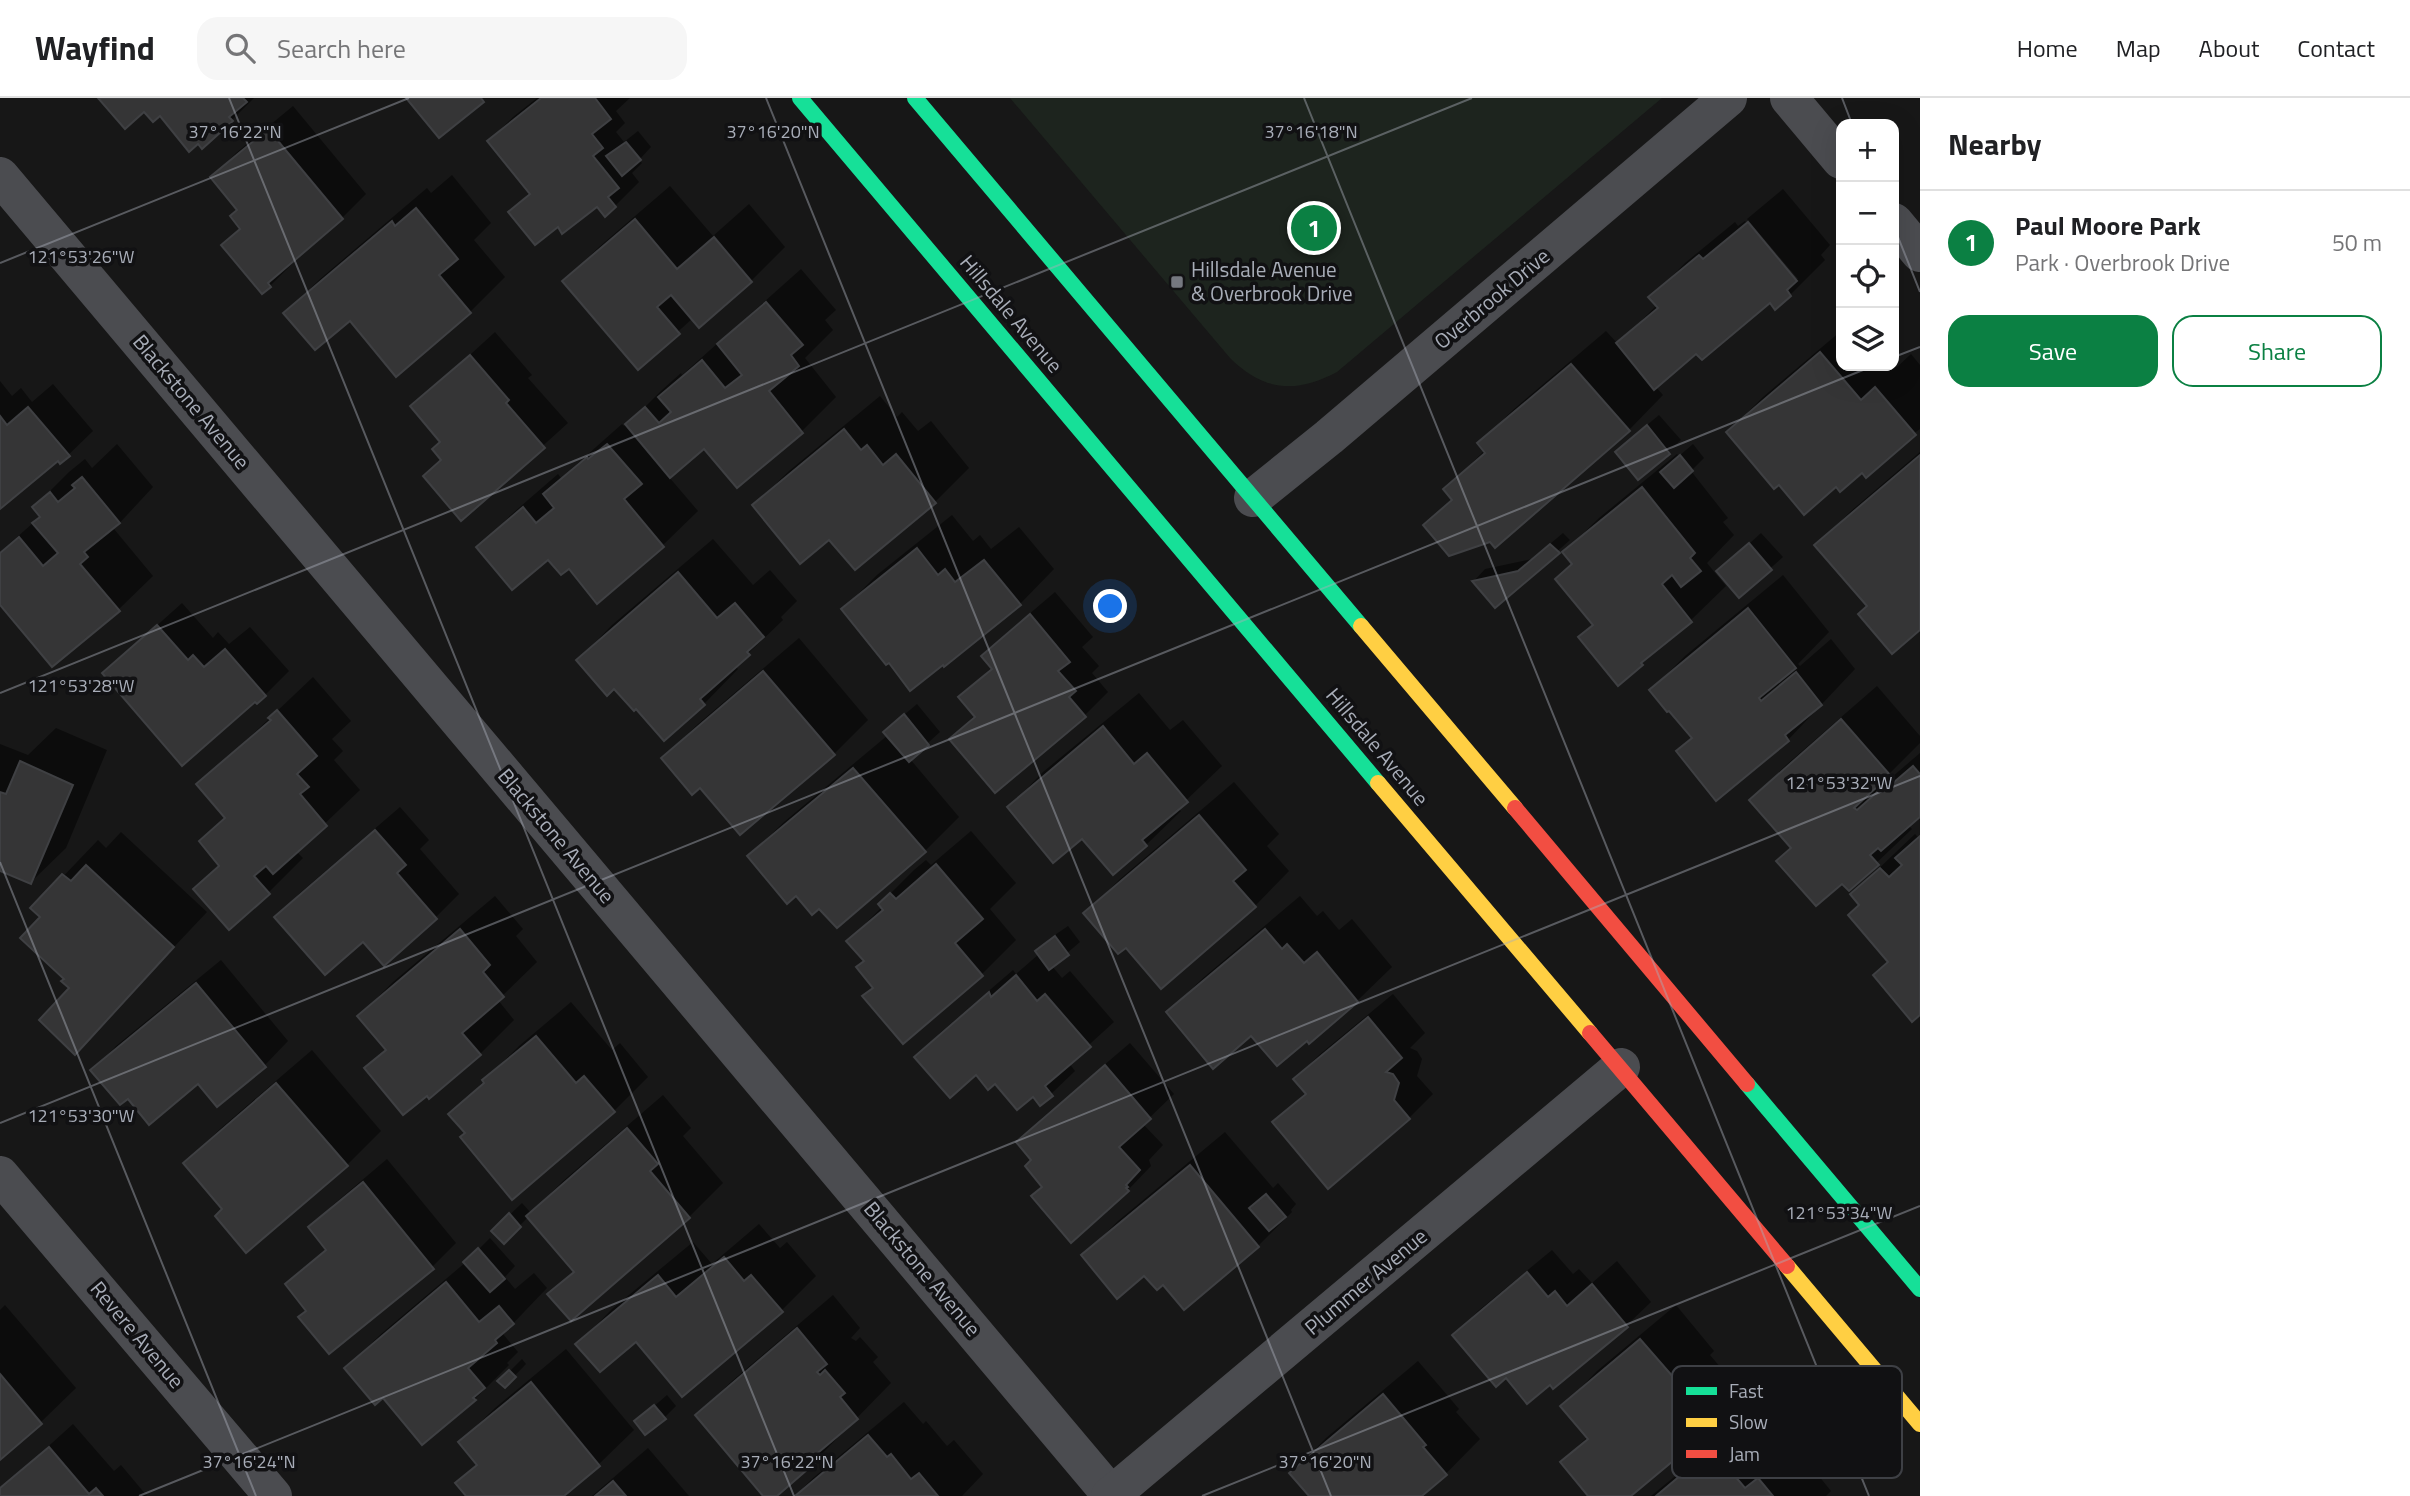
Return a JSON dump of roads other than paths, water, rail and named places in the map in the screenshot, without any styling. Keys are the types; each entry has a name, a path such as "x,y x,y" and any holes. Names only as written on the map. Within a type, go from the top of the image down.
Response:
{"highway":[{"name":"Hillsdale Avenue","path":"800,98 1871,1366"},
{"path":"915,98 1920,1289"},
{"name":"Hillsdale Avenue","path":"1902,1403 1920,1424"}],"street":[{"name":"Overbrook Drive","path":"1253,498 1329,437 1728,98"},
{"path":"1789,98 1836,154"},
{"name":"Blackstone Avenue","path":"0,176 1111,1496"},
{"path":"1899,228 1920,253"},
{"name":"Plummer Avenue","path":"1111,1496 1621,1067"},
{"name":"Revere Avenue","path":"0,1175 273,1496"}],"place":[{"name":"Paul Moore Park","path":"1314,228"},
{"name":"Hillsdale Avenue & Overbrook Drive","path":"1177,282"}]}
